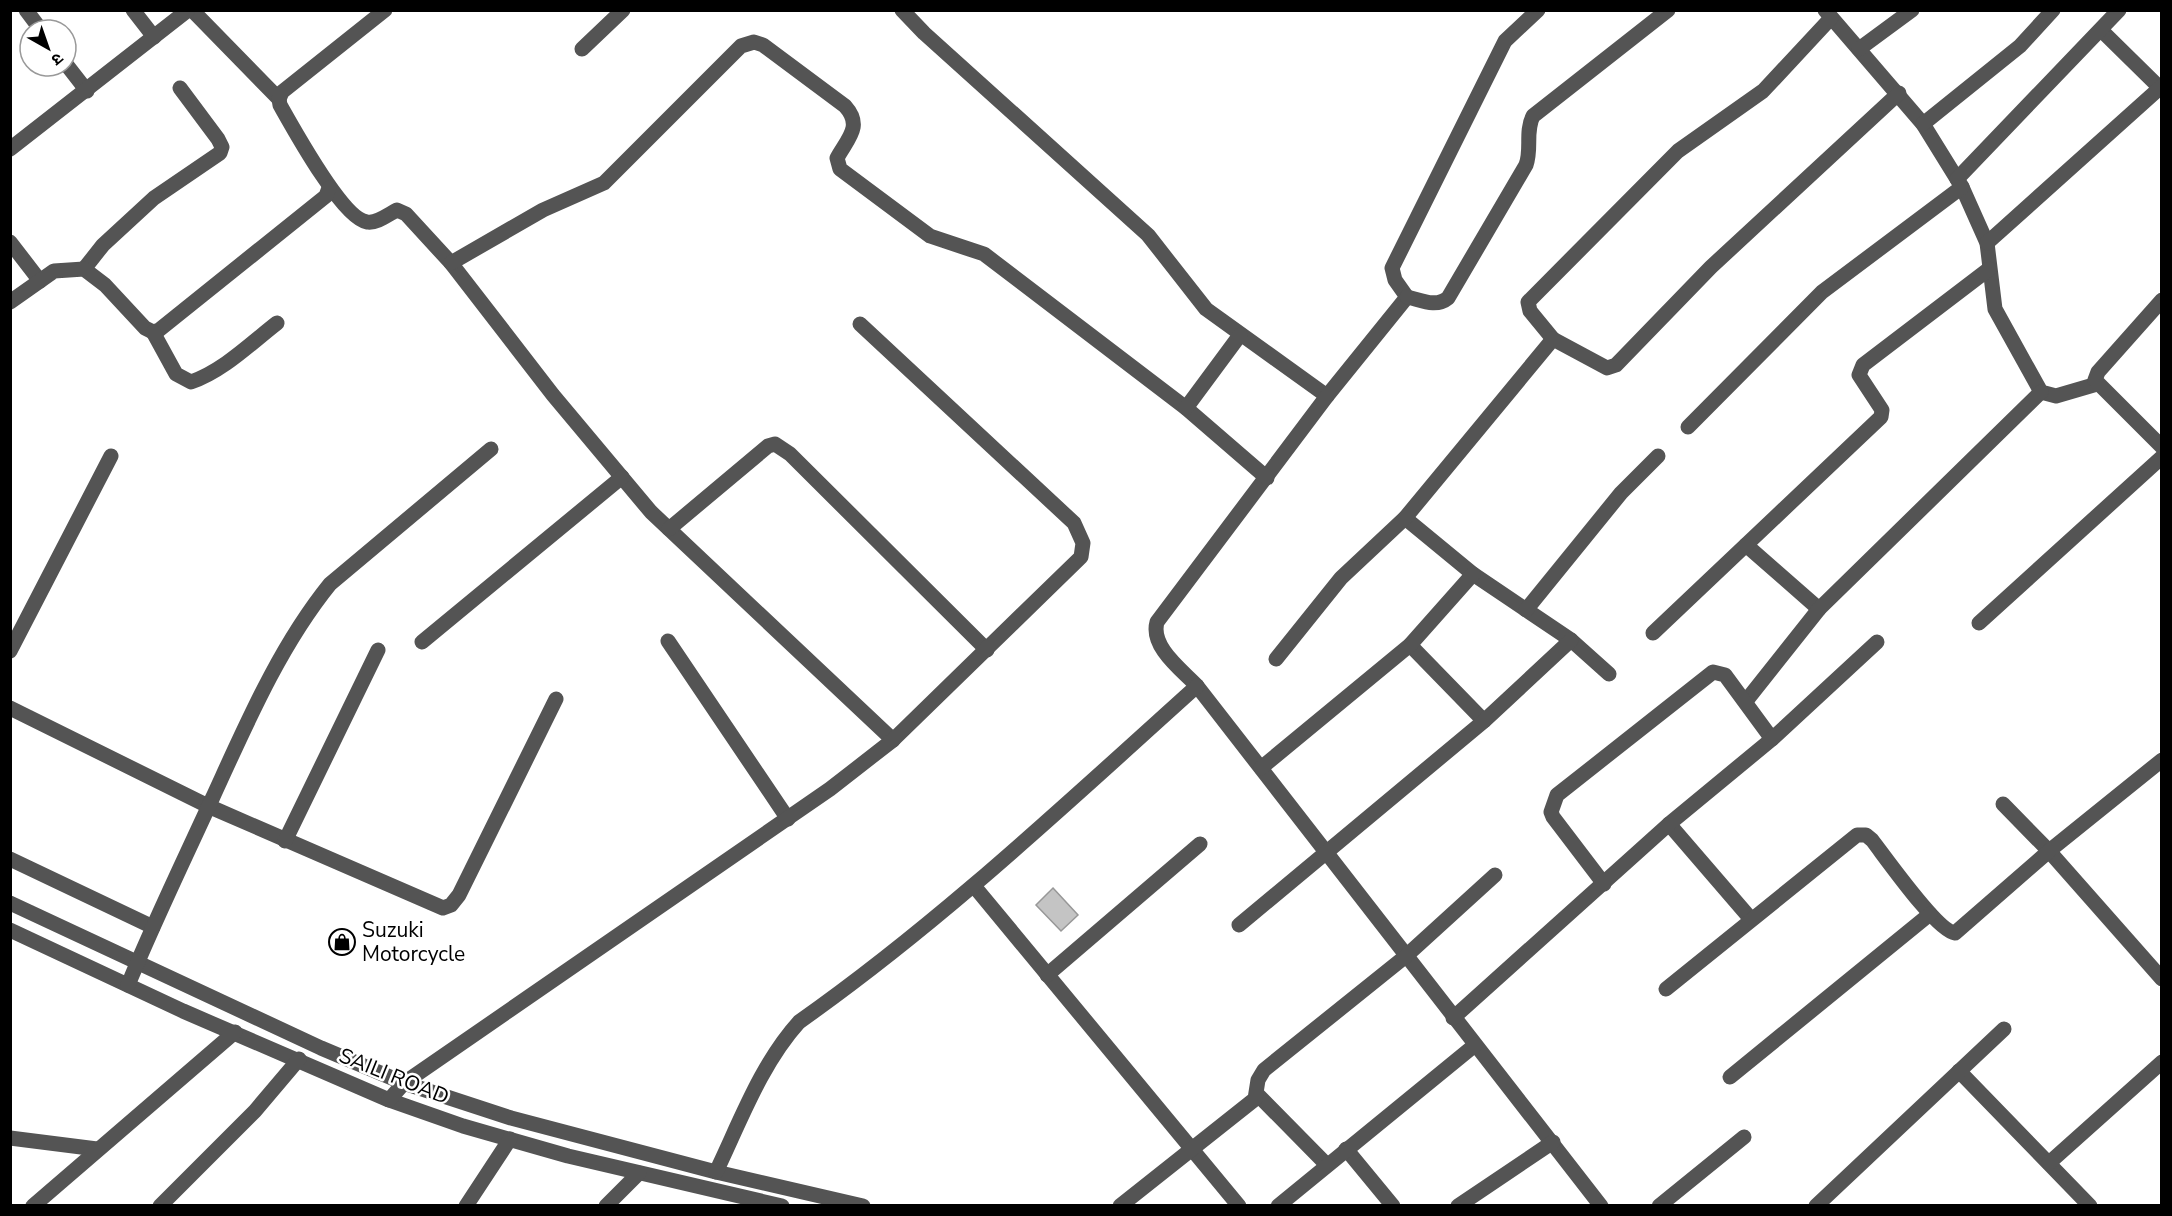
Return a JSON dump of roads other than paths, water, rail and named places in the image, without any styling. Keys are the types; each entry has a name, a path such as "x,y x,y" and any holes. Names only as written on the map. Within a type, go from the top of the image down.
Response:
{"street":[{"path":"133,10 154,37"},
{"path":"10,149 190,10 279,99"},
{"path":"385,10 282,92 279,99 280,105 328,188 363,222 372,222 401,210 450,262 553,395 651,512 893,741"},
{"path":"582,49 623,10"},
{"path":"902,10 924,33 1149,235 1206,309 1328,396"},
{"path":"1538,10 1505,40 1392,268 1395,280 1407,297 1432,304 1442,303 1448,298 1526,165 1528,125 1533,116 1668,10"},
{"path":"1859,49 1912,10"},
{"path":"1923,124 2020,46 2053,10"},
{"path":"1688,427 1822,292 1960,183 2119,10"},
{"path":"1899,93 1711,267 1616,365 1607,368 1553,339 1530,311 1528,302 1678,151 1763,91 1827,13 1899,93 1923,124 1960,183 1987,243 1995,309 2041,392 2056,396 2097,384"},
{"path":"1987,243 2161,88 2101,30"},
{"path":"450,262 543,210 604,183 741,46 754,42 763,45 854,115 854,127 837,158 840,169 930,236 984,254 1186,408 1267,478"},
{"path":"77,78 87,91"},
{"path":"84,269 103,244 154,198 220,153 222,147 218,140 180,88"},
{"path":"153,332 166,326 326,196 328,188"},
{"path":"10,242 40,281"},
{"path":"10,302 62,269 84,269 105,285 153,332 176,374 191,382 204,377 224,364 277,323"},
{"path":"1653,633 1881,417 1882,410 1859,375 1863,366 1989,269"},
{"path":"1407,297 1328,396 1158,622 1155,630 1160,645 1197,687 1261,768 1601,1206"},
{"path":"2097,384 2098,372 2162,300"},
{"path":"389,1100 404,1083 788,819 893,741 1081,557 1081,536 1074,523 860,324"},
{"path":"1186,408 1240,335"},
{"path":"1276,659 1341,578 1405,518 1553,339"},
{"path":"2097,384 2162,447"},
{"path":"1746,700 1819,609 2041,392"},
{"path":"669,529 768,446 775,444 790,454 987,650"},
{"path":"128,985 242,733 287,646 312,607 330,584 490,449"},
{"path":"10,651 111,456"},
{"path":"1526,610 1621,493 1658,456"},
{"path":"1978,623 2162,458"},
{"path":"422,642 622,477"},
{"path":"1405,518 1473,574 1571,640 1609,674"},
{"path":"1746,545 1819,609"},
{"path":"1261,768 1410,645 1473,574"},
{"path":"1239,926 1484,721 1571,640"},
{"path":"668,641 788,819"},
{"path":"1453,1018 1669,824 1772,739 1877,642"},
{"path":"1410,645 1484,721"},
{"path":"285,841 378,650"},
{"path":"1604,884 1553,817 1551,812 1557,795 1713,672 1725,675 1746,700 1772,739"},
{"path":"716,1172 760,1080 788,1035 799,1022 893,954 974,886 1197,687"},
{"path":"10,708 208,806 443,908 451,904 459,895 556,699"},
{"path":"1666,989 1750,918 1861,834 1872,840 1930,914 1948,932 1959,931 2049,851 2162,760"},
{"path":"2003,804 2049,851 2162,980"},
{"path":"1669,824 1750,918"},
{"path":"1047,975 1200,844"},
{"path":"10,859 153,927"},
{"path":"1327,1165 1258,1095 1258,1080 1264,1070 1406,956 1495,875"},
{"path":"974,886 1239,1206"},
{"path":"10,903 404,1083 511,1118 716,1172 863,1206"},
{"path":"1730,1077 1930,914"},
{"name":"SAILI ROAD","path":"10,930 128,985 389,1100 510,1139 639,1173 782,1206"},
{"path":"1816,1206 2004,1029"},
{"path":"33,1206 235,1032"},
{"path":"1278,1206 1475,1045"},
{"path":"160,1206 255,1111 299,1059"},
{"path":"2049,1162 2162,1062"},
{"path":"1959,1071 2090,1206"},
{"path":"1120,1206 1258,1095"},
{"path":"1659,1206 1743,1137"},
{"path":"10,1138 97,1149"},
{"path":"466,1206 510,1139"},
{"path":"1458,1206 1553,1142"},
{"path":"1346,1149 1393,1206"},
{"path":"606,1206 639,1173"}],"place":[{"name":"Suzuki Motorcycle","path":"342,942"}]}
